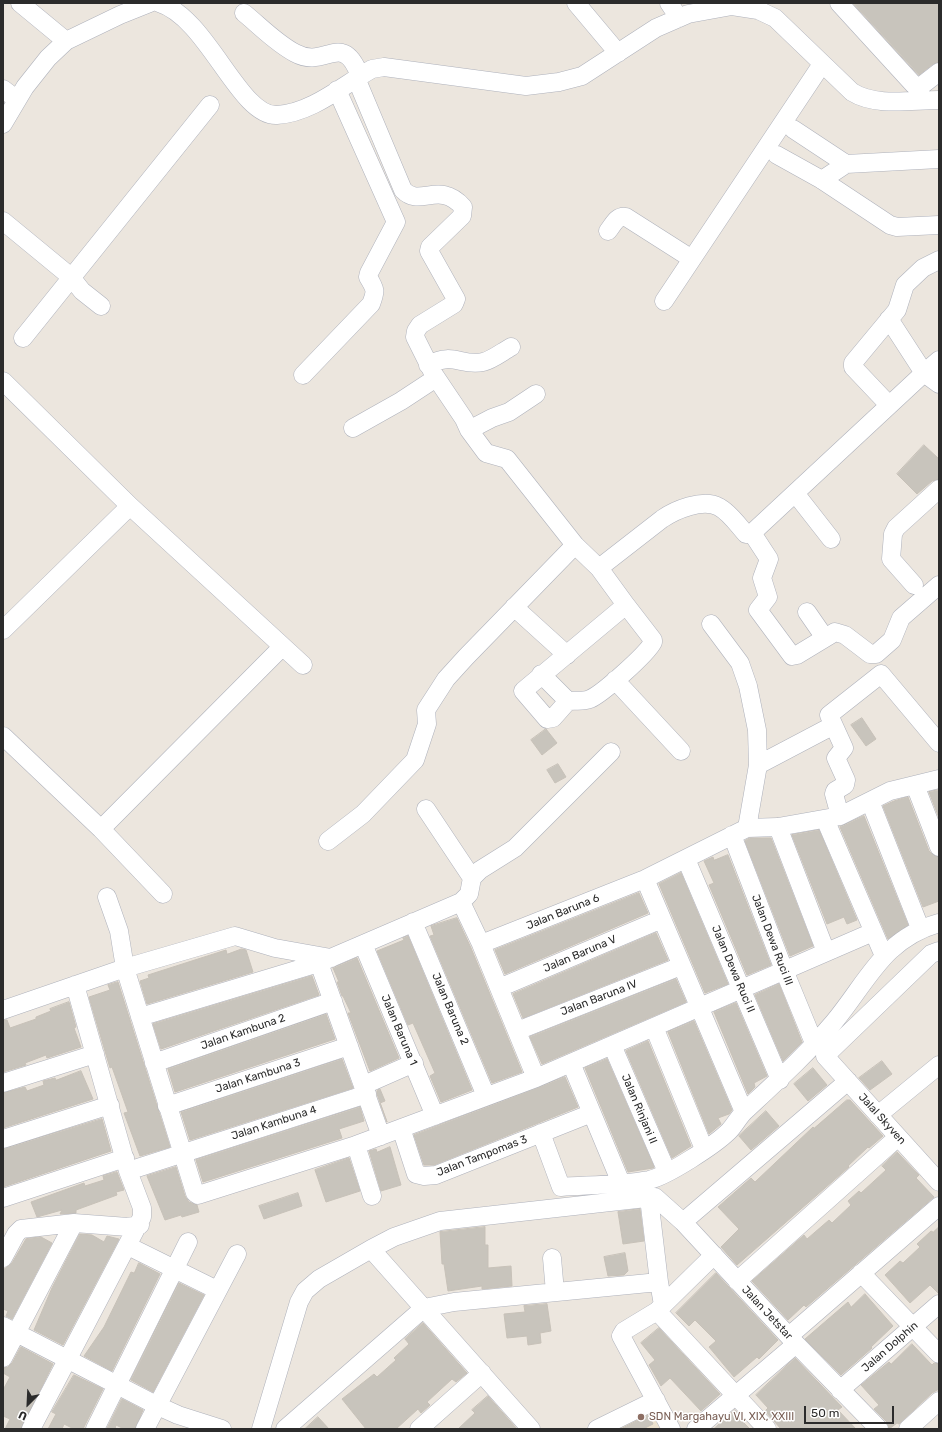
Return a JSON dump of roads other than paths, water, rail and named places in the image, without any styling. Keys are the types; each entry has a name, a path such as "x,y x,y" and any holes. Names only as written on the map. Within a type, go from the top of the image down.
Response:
{"street":[{"path":"20,3 66,41"},
{"path":"3,124 10,94 66,41 120,15 150,3"},
{"path":"159,3 175,11 190,23 219,60 238,88 255,106 265,112 277,115 311,105 372,69 384,67 526,86 559,82 582,76 656,28 688,14 732,6 758,10 775,18 852,92 862,98 873,101 939,100"},
{"path":"576,3 618,53"},
{"path":"669,3 679,18"},
{"path":"839,3 914,85 921,86 939,72"},
{"path":"244,13 295,53 307,58 315,58 335,52 343,52 348,55 403,190 408,196 415,198 438,193 449,196 463,207 462,216 430,247 429,251 456,299 454,304 420,325 416,331 415,337 432,371 464,419 469,430 486,453 507,460 575,545 599,568 653,640 653,642 614,680 592,698 584,701 568,701 541,674"},
{"path":"664,301 822,64"},
{"path":"303,375 371,304 375,293 375,286 368,277 369,273 396,222 337,90"},
{"path":"23,338 71,276 210,105"},
{"path":"793,129 846,164"},
{"path":"778,155 822,180 890,225 900,227 939,225"},
{"path":"822,180 846,164 939,159"},
{"path":"608,231 618,219 622,216 626,217 692,259"},
{"path":"3,221 71,276 82,292 102,306"},
{"path":"889,405 853,367 854,360 897,310 905,285 923,268 939,260"},
{"path":"889,319 924,373 939,384"},
{"path":"353,428 401,401 432,371 439,359 456,359 468,363 484,362 511,347"},
{"path":"599,568 662,519 687,507 709,504 720,507 746,534 752,533 939,360"},
{"path":"3,381 130,506 303,665"},
{"path":"469,430 492,418 509,412 536,394"},
{"path":"914,585 891,559 893,534 896,528 939,490"},
{"path":"795,493 831,539"},
{"path":"3,630 130,506"},
{"path":"752,533 769,559 762,578 769,596 758,610 792,656 797,655 836,632 841,633 870,654 876,654 892,640 901,618 939,585"},
{"path":"328,841 363,814 415,760 427,724 426,710 446,679 575,545"},
{"path":"568,701 553,718 547,719 523,692 541,674 567,655 626,605"},
{"path":"514,607 567,655"},
{"path":"807,612 825,638"},
{"path":"711,624 740,663 748,686 757,730 758,765 739,832 833,818 890,790 939,779"},
{"path":"101,828 282,647"},
{"path":"884,956 873,932 833,818 835,791 845,785 846,780 836,758 844,748 832,726 829,716 830,713 881,674 900,694 939,743"},
{"path":"614,680 681,751"},
{"path":"758,765 832,726"},
{"path":"3,736 101,828 163,894"},
{"path":"140,1018 325,960 461,902 470,893 472,878 480,870 515,848 611,752"},
{"path":"915,784 939,847"},
{"path":"870,801 920,928"},
{"path":"426,809 472,878"},
{"path":"778,827 826,952"},
{"name":"Jalan Baruna 6","path":"481,944 645,879 739,832"},
{"name":"Jalan Dewa Ruci III","path":"739,832 784,970 820,1049"},
{"name":"Jalan Dewa Ruci II","path":"686,859 780,1080"},
{"path":"645,879 744,1112"},
{"path":"107,897 118,931 125,968 140,1018 182,1153 198,1195 356,1145 536,1078 873,932"},
{"path":"461,902 481,944 536,1078"},
{"name":"Jalan Baruna V","path":"499,988 662,919"},
{"name":"Jalan Baruna 2","path":"413,922 486,1096"},
{"path":"820,1049 834,1022 894,945 920,928 939,923"},
{"path":"3,1010 125,968 235,936 325,960"},
{"name":"Jalan Baruna 1","path":"363,944 435,1116"},
{"path":"541,1133 561,1187 650,1180 679,1167 728,1132 744,1112 780,1080 936,957"},
{"path":"325,960 333,1001 381,1136"},
{"name":"Jalan Baruna IV","path":"517,1031 681,966"},
{"path":"31,1429 67,1359 140,1225 142,1208 126,1164 75,985"},
{"name":"Jalan Kambuna 2","path":"154,1063 333,1001"},
{"path":"654,1027 704,1149"},
{"name":"Jalan Rinjani II","path":"612,1045 666,1172"},
{"name":"Jalan Kambuna 3","path":"167,1106 349,1046"},
{"name":"Jalal Skyven","path":"820,1049 939,1182"},
{"path":"3,1083 95,1054"},
{"name":"Jalan Kambuna 4","path":"3,1198 126,1164 182,1153 365,1089 414,1063"},
{"path":"571,1063 621,1182"},
{"path":"878,1115 939,1065"},
{"path":"683,1222 848,1081"},
{"path":"3,1139 110,1105"},
{"name":"Jalan Tampomas 3","path":"401,1128 416,1174 424,1176 436,1175 592,1113"},
{"path":"738,1281 898,1137"},
{"path":"356,1145 372,1196"},
{"path":"261,1429 299,1302 305,1291 320,1279 371,1249 394,1238 440,1221 652,1197 660,1308 767,1429"},
{"name":"Jalan Jetstar","path":"652,1197 683,1222 792,1340 879,1429"},
{"path":"696,1429 737,1396 861,1273 939,1206"},
{"path":"3,1258 18,1230 74,1223 128,1227 140,1225"},
{"path":"3,1358 10,1329 74,1223"},
{"path":"94,1429 188,1242"},
{"path":"128,1246 217,1290"},
{"path":"371,1249 532,1429"},
{"path":"145,1429 156,1405 237,1254"},
{"path":"671,1429 621,1336 624,1331 660,1308 714,1255"},
{"path":"552,1258 555,1292"},
{"path":"861,1273 939,1354"},
{"path":"285,1429 424,1308 454,1302 659,1282"},
{"name":"Jalan Dolphin","path":"840,1390 939,1304"},
{"path":"10,1329 156,1405 178,1415 222,1429"},
{"path":"420,1429 482,1373"},
{"path":"597,1429 656,1400"},
{"path":"908,1429 939,1401"}],"place":[{"name":"SDN Margahayu VI, XIX, XXIII","path":"641,1417"}]}
